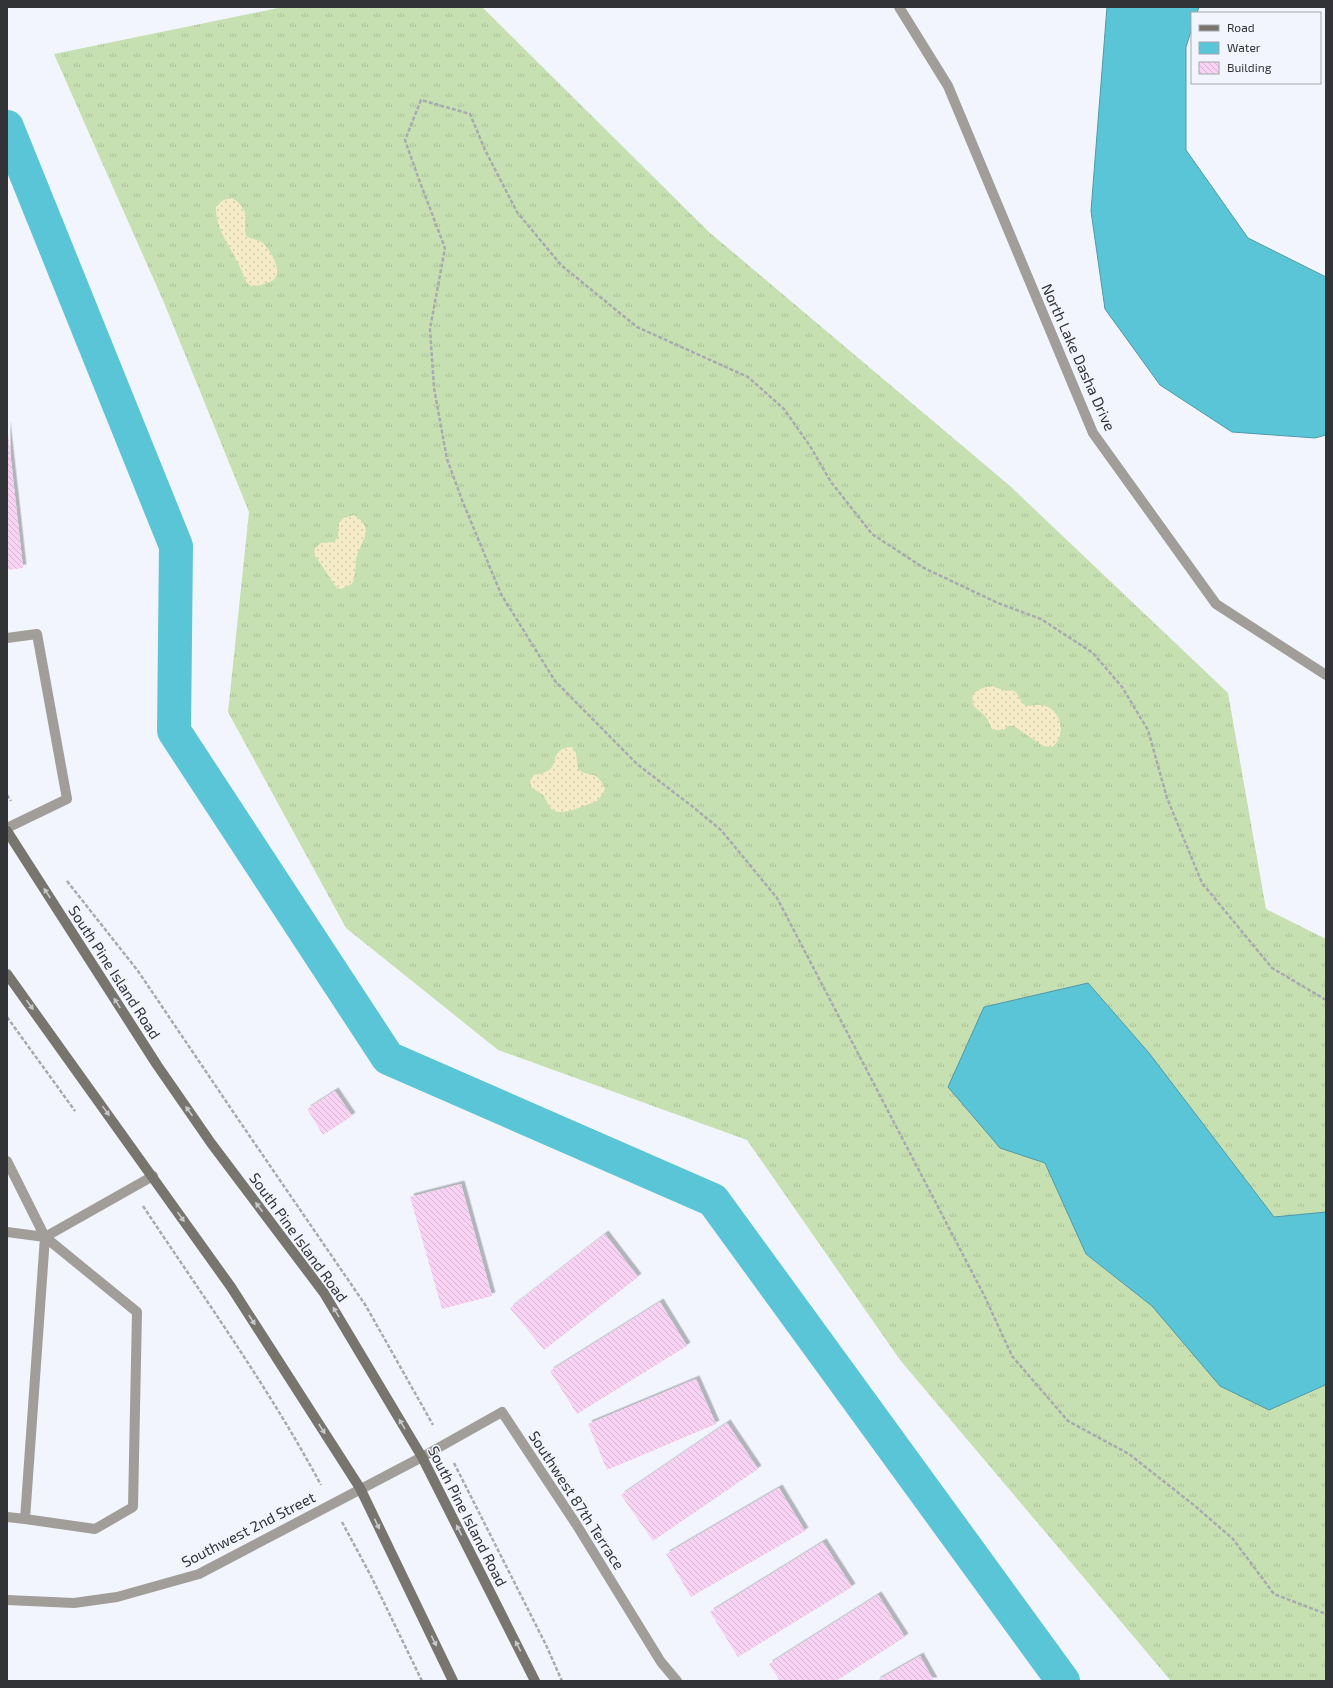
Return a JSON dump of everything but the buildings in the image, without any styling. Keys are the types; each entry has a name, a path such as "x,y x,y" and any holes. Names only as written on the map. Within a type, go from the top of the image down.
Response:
{"main road":[{"name":"South Pine Island Road","path":"7,829 157,1065 211,1143 324,1293 422,1457 535,1681"},
{"path":"7,974 231,1287 360,1488 453,1681"}],"street":[{"name":"North Lake Dasha Drive","path":"899,7 948,86 1093,433 1216,604 1326,675"},
{"path":"7,638 37,634 67,799 7,829"},
{"path":"7,1161 45,1237 137,1312 133,1507 95,1529 25,1518 7,1517"},
{"path":"7,1232 45,1237 152,1176"},
{"path":"25,1518 45,1237"},
{"name":"Southwest 87th Terrace","path":"422,1457 502,1412 576,1524 661,1662 677,1681"},
{"name":"Southwest 2nd Street","path":"7,1600 74,1603 117,1597 199,1574 360,1488 422,1457"}],"path":[{"path":"1326,1000 1272,968 1202,883 1167,798 1148,730 1122,687 1092,653 1041,619 998,602 924,568 872,534 831,482 810,446 784,409 748,377 637,327 561,264 517,212 485,150 470,114 421,100 405,140 445,248 430,329 434,388 447,459 462,500 501,594 554,681 637,764 721,830 777,898 986,1297 1012,1356 1068,1421 1129,1454 1233,1539 1274,1594 1326,1614"},
{"path":"7,1018 76,1111"},
{"path":"131,1188 246,1359 306,1457 371,1576 422,1681"}],"green space":[{"path":"283,7 482,7 709,232 1010,486 1228,693 1266,909 1326,939 1326,1681 1171,1681 900,1360 747,1140 498,1050 346,928 228,712 249,512 165,305 54,54"}],"sand":[{"path":"232,198 242,206 244,211 246,236 263,243 275,261 277,272 276,276 273,280 267,283 256,286 249,285 220,230 216,215 216,207 223,200"},
{"path":"354,515 361,520 366,531 356,559 355,575 352,584 341,589 336,587 314,554 315,548 321,543 334,542 338,537 339,523 344,518"},
{"path":"992,686 1006,691 1011,690 1016,692 1022,703 1026,706 1042,705 1054,712 1058,717 1061,730 1057,742 1052,747 1043,746 1014,726 1008,726 1004,730 993,730 986,718 975,707 973,702 973,694 984,688"},
{"path":"572,747 576,753 578,769 599,778 605,789 597,801 570,811 558,812 551,809 543,795 531,787 530,781 534,775 544,773 552,767 556,756 561,750"}],"water":[{"path":"1107,7 1199,7 1197,12 1191,12 1191,31 1186,47 1186,150 1248,238 1326,277 1326,435 1315,438 1232,432 1160,385 1105,309 1091,211"},
{"path":"1088,983 1149,1053 1274,1217 1326,1212 1326,1384 1323,1386 1269,1410 1220,1386 1152,1306 1086,1254 1045,1163 1000,1148 948,1087 984,1007"}],"waterway":[{"path":"7,127 176,546 174,731 388,1058 713,1200 1063,1681"}]}
